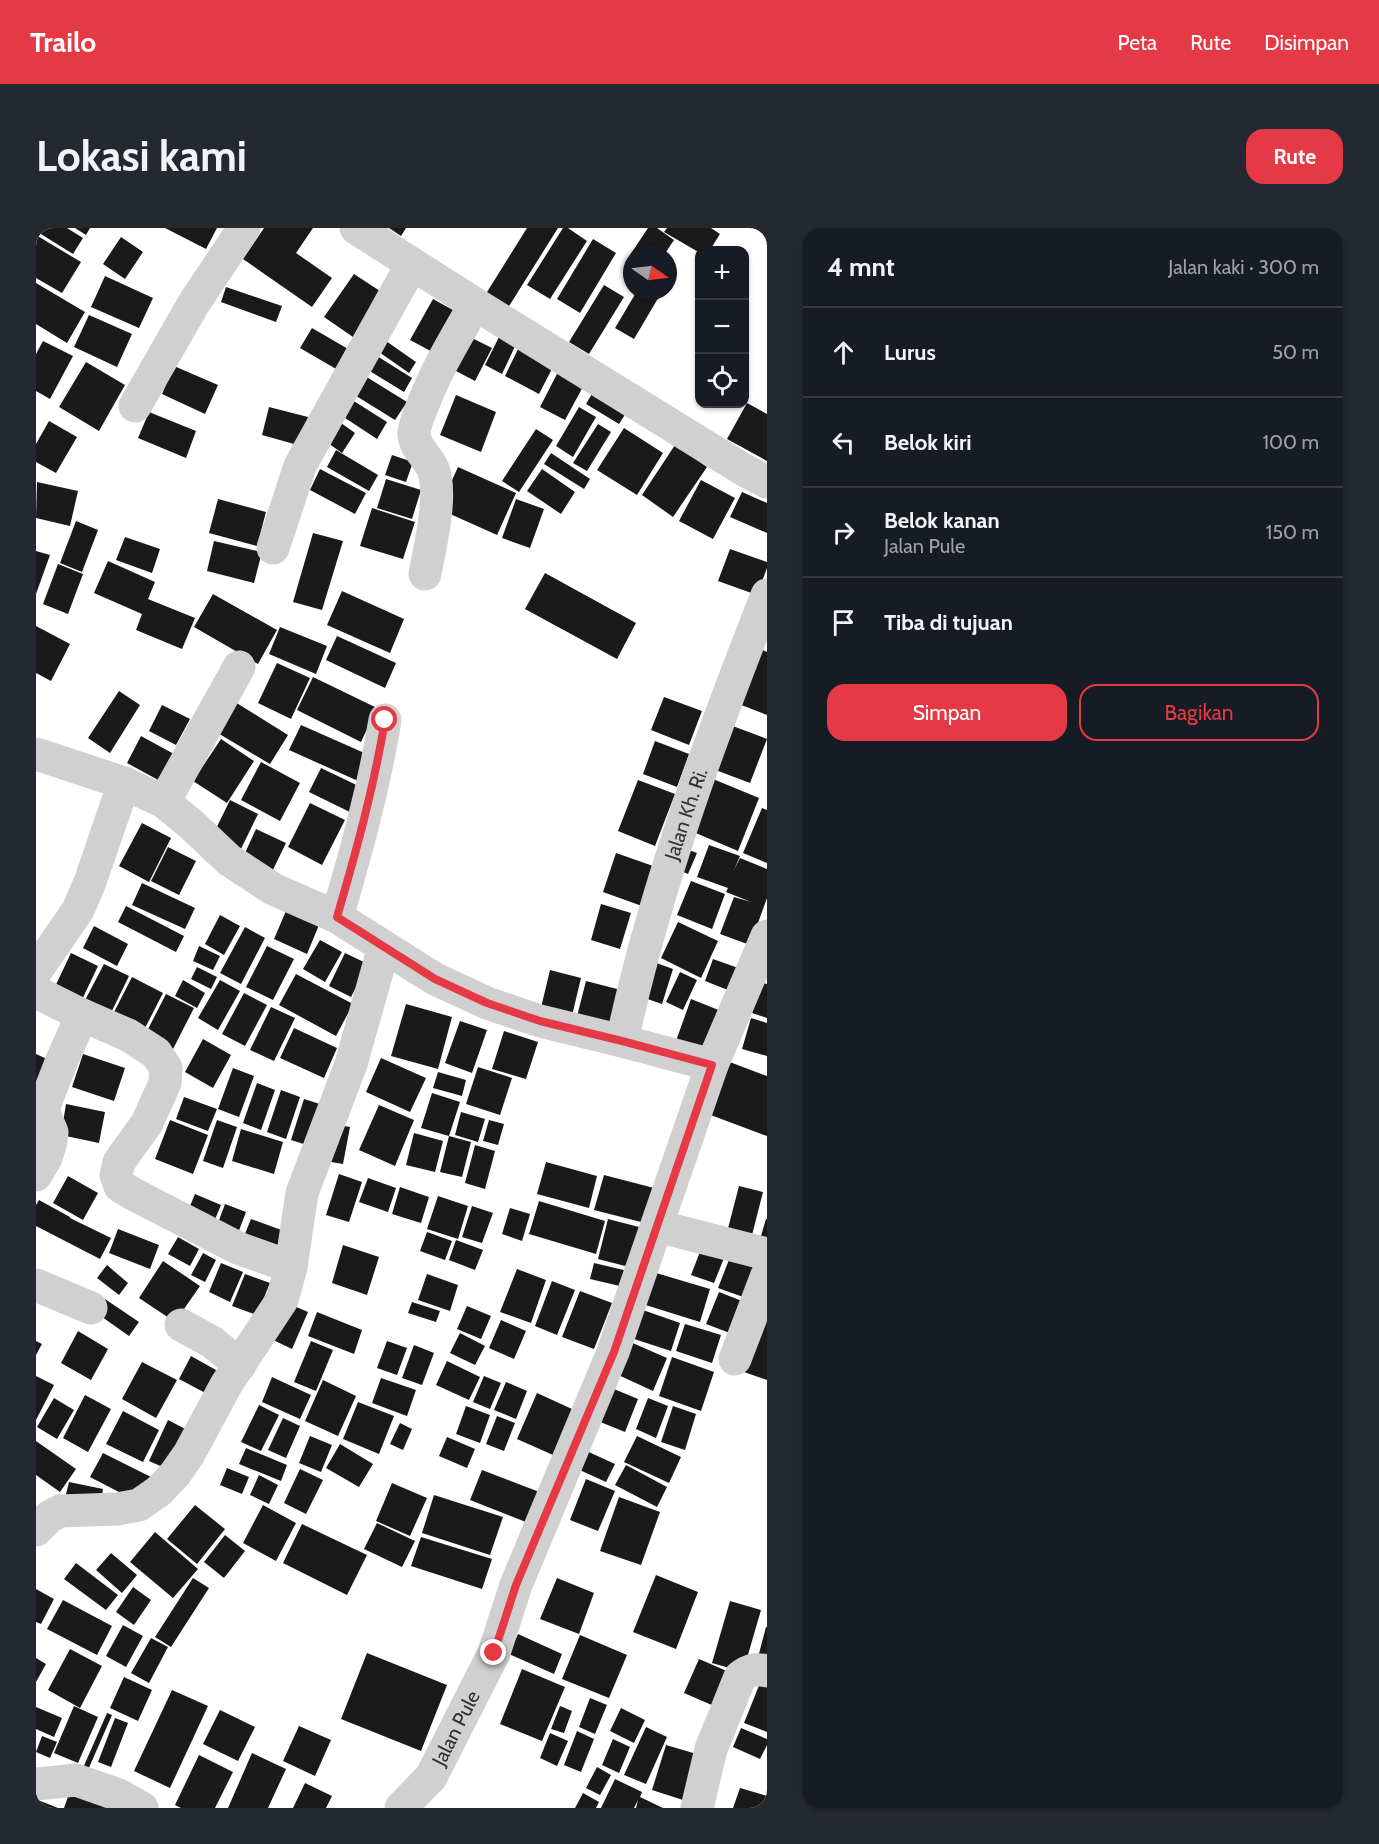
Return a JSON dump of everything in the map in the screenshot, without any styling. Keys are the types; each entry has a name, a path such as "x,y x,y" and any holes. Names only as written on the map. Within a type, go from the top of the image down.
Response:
{"street":[{"path":"135,406 194,303 244,228"},
{"path":"356,228 475,304 767,482"},
{"path":"273,548 300,466 411,264"},
{"path":"425,574 434,524 436,490 433,470 415,443 414,431 431,384 475,304"},
{"name":"Jalan Kh. Ri.","path":"622,1041 631,999 665,876 715,728 767,595"},
{"path":"164,802 239,667"},
{"path":"337,917 358,846 376,772 385,720"},
{"path":"36,754 124,783 164,802 228,860 273,889 337,917 435,979 487,1003 540,1021 712,1065"},
{"path":"36,971 47,935 78,910 124,783"},
{"name":"Jalan Pule","path":"401,1808 431,1777 494,1653 516,1585 614,1352 712,1065 767,936"},
{"path":"36,1530 48,1517 60,1511 139,1506 159,1491 189,1454 226,1385 282,1300 291,1267 302,1193 351,1064 384,947"},
{"path":"36,992 128,1035 156,1053 166,1068 165,1083 147,1123 119,1162 116,1175 120,1186 238,1248 291,1267"},
{"path":"36,1175 46,1158 51,1142 52,1132 45,1116 44,1106 82,1015"},
{"path":"657,1226 767,1254"},
{"path":"735,1359 767,1275"},
{"path":"36,1285 91,1308"},
{"path":"181,1325 212,1342 240,1365"},
{"path":"697,1808 711,1749 740,1677 749,1670 767,1671"},
{"path":"36,1784 76,1780 118,1795 142,1808"}],"building":[{"path":"37,228 67,228 83,238 73,254 36,231"},
{"path":"75,228 90,228 86,235"},
{"path":"165,228 217,228 206,249"},
{"path":"264,228 313,228 296,253 332,278 312,307 243,259"},
{"path":"389,228 406,228 401,236"},
{"path":"527,228 558,228 504,314 482,300"},
{"path":"563,228 568,228 587,241 550,299 527,285"},
{"path":"648,228 657,228 674,240 670,246 636,246"},
{"path":"667,228 711,228 720,234 712,246 695,246 695,250 664,232"},
{"path":"36,235 81,262 62,293 36,278"},
{"path":"121,237 143,252 125,279 103,264"},
{"path":"593,239 616,253 580,313 557,299"},
{"path":"354,274 383,293 353,337 324,317"},
{"path":"105,276 153,298 139,328 91,307"},
{"path":"36,283 85,312 67,343 36,324"},
{"path":"604,285 623,296 589,354 569,342"},
{"path":"226,287 282,306 276,322 221,302"},
{"path":"433,299 462,315 440,356 410,340"},
{"path":"632,300 657,300 634,339 615,328"},
{"path":"89,315 132,334 117,367 74,347"},
{"path":"312,328 355,353 343,373 300,348"},
{"path":"501,333 517,342 502,374 485,365"},
{"path":"470,337 492,348 475,381 454,370"},
{"path":"43,341 73,356 50,399 36,391 36,354"},
{"path":"386,341 416,362 409,373 379,352"},
{"path":"520,345 555,363 539,394 505,376"},
{"path":"377,356 412,378 404,392 368,370"},
{"path":"86,362 125,385 99,431 59,407"},
{"path":"174,366 218,385 205,414 162,394"},
{"path":"559,370 585,383 565,420 540,407"},
{"path":"365,376 407,402 395,420 353,394"},
{"path":"593,392 626,413 619,424 586,404"},
{"path":"456,395 496,412 481,452 440,435"},
{"path":"349,398 387,422 377,439 339,414"},
{"path":"749,404 767,414 767,461 727,439 744,408 749,408"},
{"path":"269,407 308,417 301,446 262,435"},
{"path":"579,407 596,417 573,457 556,446"},
{"path":"149,412 196,431 186,458 138,438"},
{"path":"334,418 355,433 342,453 321,438"},
{"path":"49,421 77,437 56,473 36,462 36,444"},
{"path":"598,424 611,432 587,471 573,463"},
{"path":"624,428 663,453 637,495 597,470"},
{"path":"536,429 553,440 519,492 502,481"},
{"path":"675,445 707,467 673,517 642,495"},
{"path":"336,450 378,475 369,491 327,467"},
{"path":"551,453 590,479 584,489 544,464"},
{"path":"392,455 413,462 406,482 385,475"},
{"path":"458,467 516,493 497,535 439,509"},
{"path":"320,469 366,493 355,514 310,490"},
{"path":"542,469 575,492 561,514 527,491"},
{"path":"386,479 421,490 412,519 377,508"},
{"path":"701,480 735,498 713,539 679,521"},
{"path":"37,482 78,491 70,526 36,518"},
{"path":"742,492 767,503 767,533 730,517"},
{"path":"218,499 266,512 257,546 209,533"},
{"path":"516,499 544,509 530,548 502,538"},
{"path":"372,508 415,522 403,559 360,546"},
{"path":"76,521 98,530 82,572 60,563"},
{"path":"313,533 343,541 322,610 293,602"},
{"path":"125,537 160,549 152,573 116,560"},
{"path":"214,541 262,552 254,583 207,571"},
{"path":"730,549 767,562 757,595 718,581"},
{"path":"36,551 50,555 36,594"},
{"path":"108,561 155,582 148,599 195,618 182,649 136,630 142,614 94,593"},
{"path":"58,564 83,574 68,614 43,604"},
{"path":"545,573 636,623 617,659 525,609"},
{"path":"342,591 404,619 390,653 327,625"},
{"path":"213,594 277,630 258,664 194,627"},
{"path":"36,626 70,644 51,681 36,673"},
{"path":"280,627 327,646 316,674 269,654"},
{"path":"337,636 396,663 385,688 326,660"},
{"path":"758,648 767,652 767,715 736,703"},
{"path":"277,663 310,678 291,719 258,703"},
{"path":"313,677 377,708 361,742 297,710"},
{"path":"119,691 140,705 110,753 88,738"},
{"path":"664,697 702,711 689,745 651,730"},
{"path":"235,702 288,735 270,764 216,732"},
{"path":"162,705 190,719 176,745 149,731"},
{"path":"722,722 767,739 750,783 705,766"},
{"path":"301,725 378,759 367,785 289,750"},
{"path":"141,736 174,754 160,781 127,763"},
{"path":"221,739 254,761 227,803 193,781"},
{"path":"655,741 689,754 677,787 643,774"},
{"path":"261,762 300,783 280,821 241,800"},
{"path":"321,768 369,791 358,816 309,792"},
{"path":"713,779 759,798 738,851 691,831"},
{"path":"638,780 675,794 655,846 618,831"},
{"path":"230,800 258,814 238,855 210,841"},
{"path":"310,803 345,820 322,865 288,847"},
{"path":"762,808 767,810 767,863 743,853"},
{"path":"142,823 171,838 149,882 119,866"},
{"path":"256,829 286,843 269,878 240,864"},
{"path":"709,845 740,856 734,870 740,858 767,869 767,898 750,945 720,934 734,897 751,902 726,892 728,888 697,877"},
{"path":"678,846 697,853 688,874 670,866"},
{"path":"168,847 196,861 179,895 151,881"},
{"path":"616,853 656,867 642,906 603,892"},
{"path":"691,881 725,894 712,929 677,915"},
{"path":"142,883 195,908 185,929 132,905"},
{"path":"601,904 631,913 620,949 591,940"},
{"path":"126,906 184,936 176,952 118,922"},
{"path":"286,911 319,925 307,954 274,939"},
{"path":"220,915 240,926 224,955 205,944"},
{"path":"678,922 718,941 701,978 661,958"},
{"path":"94,926 128,944 117,966 83,948"},
{"path":"245,927 265,938 241,984 220,973"},
{"path":"320,940 342,952 325,982 303,969"},
{"path":"199,946 220,956 213,970 193,961"},
{"path":"267,946 294,959 273,1000 246,987"},
{"path":"71,953 98,966 79,1006 52,993"},
{"path":"345,953 368,964 351,997 329,986"},
{"path":"713,959 741,969 733,992 705,981"},
{"path":"648,960 673,969 662,1004 636,995"},
{"path":"104,964 129,976 108,1019 82,1006"},
{"path":"197,967 217,977 211,989 191,979"},
{"path":"550,970 581,978 570,1024 539,1016"},
{"path":"680,972 697,980 683,1010 666,1002"},
{"path":"296,974 353,1004 336,1036 279,1005"},
{"path":"132,977 163,993 142,1034 111,1018"},
{"path":"183,980 205,993 197,1008 175,996"},
{"path":"220,980 240,991 218,1030 198,1018"},
{"path":"586,981 621,990 610,1033 575,1024"},
{"path":"763,983 767,984 767,1018 752,1013"},
{"path":"244,993 267,1005 245,1046 222,1034"},
{"path":"166,994 194,1008 172,1051 144,1037"},
{"path":"691,999 721,1011 706,1052 676,1041"},
{"path":"406,1004 452,1017 438,1069 391,1056"},
{"path":"271,1007 295,1018 274,1061 250,1050"},
{"path":"751,1018 767,1023 767,1056 742,1049"},
{"path":"460,1021 487,1030 472,1073 445,1063"},
{"path":"294,1028 337,1048 324,1078 280,1058"},
{"path":"504,1031 538,1042 526,1079 492,1069"},
{"path":"203,1039 231,1055 213,1088 185,1072"},
{"path":"36,1054 58,1064 36,1090"},
{"path":"83,1054 125,1068 114,1101 72,1087"},
{"path":"381,1058 426,1078 410,1112 366,1092"},
{"path":"727,1061 767,1076 767,1136 708,1114"},
{"path":"478,1067 512,1078 500,1115 466,1104"},
{"path":"233,1068 254,1076 239,1117 218,1109"},
{"path":"438,1072 466,1080 462,1096 433,1088"},
{"path":"257,1083 275,1090 261,1130 243,1123"},
{"path":"281,1090 300,1097 286,1139 267,1132"},
{"path":"432,1093 460,1102 449,1136 421,1128"},
{"path":"184,1097 217,1109 208,1131 176,1119"},
{"path":"304,1099 323,1105 310,1146 291,1140"},
{"path":"66,1104 105,1112 99,1143 61,1135"},
{"path":"379,1105 414,1120 395,1166 359,1150"},
{"path":"461,1112 485,1119 478,1142 455,1135"},
{"path":"170,1120 208,1135 193,1174 155,1159"},
{"path":"217,1120 237,1127 223,1168 203,1161"},
{"path":"489,1120 504,1124 498,1145 483,1141"},
{"path":"332,1124 350,1127 343,1164 325,1161"},
{"path":"241,1129 283,1142 274,1174 232,1161"},
{"path":"414,1133 443,1141 435,1172 406,1165"},
{"path":"449,1136 471,1142 462,1177 440,1172"},
{"path":"475,1145 495,1151 485,1189 465,1183"},
{"path":"546,1162 597,1176 589,1208 537,1194"},
{"path":"339,1174 362,1182 349,1222 326,1215"},
{"path":"604,1175 654,1188 645,1223 594,1210"},
{"path":"68,1176 98,1193 83,1220 53,1203"},
{"path":"368,1178 396,1188 388,1212 359,1202"},
{"path":"739,1186 763,1192 750,1243 726,1236"},
{"path":"400,1187 429,1197 421,1223 392,1214"},
{"path":"195,1194 221,1205 211,1229 185,1218"},
{"path":"438,1196 468,1206 458,1239 427,1229"},
{"path":"39,1200 111,1238 100,1259 36,1226 36,1205"},
{"path":"539,1201 605,1221 596,1254 529,1234"},
{"path":"225,1204 246,1212 235,1241 214,1234"},
{"path":"472,1206 493,1213 482,1243 462,1237"},
{"path":"510,1208 530,1214 522,1241 502,1234"},
{"path":"251,1219 284,1231 274,1258 240,1246"},
{"path":"608,1219 639,1227 629,1267 598,1259"},
{"path":"767,1219 767,1249 758,1246"},
{"path":"118,1229 159,1245 150,1269 109,1253"},
{"path":"427,1232 452,1241 445,1260 420,1251"},
{"path":"178,1237 199,1249 190,1266 168,1254"},
{"path":"456,1240 483,1250 475,1270 449,1260"},
{"path":"703,1244 726,1253 714,1283 691,1275"},
{"path":"343,1245 379,1257 367,1295 332,1283"},
{"path":"203,1253 216,1260 205,1282 191,1275"},
{"path":"730,1257 758,1267 746,1298 718,1288"},
{"path":"163,1261 200,1286 175,1322 139,1298"},
{"path":"221,1263 243,1272 230,1302 209,1292"},
{"path":"594,1263 628,1271 624,1287 590,1279"},
{"path":"107,1265 128,1283 119,1295 97,1278"},
{"path":"517,1269 546,1280 531,1323 500,1312"},
{"path":"646,1270 710,1289 700,1322 636,1302"},
{"path":"245,1274 270,1283 257,1315 232,1306"},
{"path":"427,1274 458,1285 450,1311 418,1300"},
{"path":"552,1281 575,1290 557,1335 535,1326"},
{"path":"580,1291 612,1303 594,1349 562,1337"},
{"path":"719,1292 747,1303 735,1335 706,1324"},
{"path":"105,1299 139,1322 129,1336 95,1312"},
{"path":"285,1302 308,1312 292,1349 269,1338"},
{"path":"412,1302 440,1311 436,1322 408,1313"},
{"path":"767,1304 767,1380 744,1372"},
{"path":"467,1306 491,1316 481,1339 457,1329"},
{"path":"640,1309 680,1323 671,1351 631,1338"},
{"path":"317,1312 362,1330 354,1354 308,1336"},
{"path":"501,1320 526,1331 514,1359 489,1348"},
{"path":"685,1324 721,1335 712,1363 676,1351"},
{"path":"78,1331 108,1349 91,1380 61,1363"},
{"path":"460,1333 485,1346 475,1365 450,1353"},
{"path":"36,1341 42,1344 36,1355"},
{"path":"311,1341 333,1350 316,1391 294,1382"},
{"path":"387,1341 407,1348 397,1375 377,1368"},
{"path":"628,1341 667,1358 653,1391 614,1373"},
{"path":"414,1345 434,1353 422,1385 402,1378"},
{"path":"191,1356 223,1374 211,1396 179,1379"},
{"path":"672,1357 714,1372 701,1411 659,1396"},
{"path":"447,1361 480,1377 469,1400 436,1385"},
{"path":"142,1362 177,1380 156,1418 122,1399"},
{"path":"36,1376 54,1385 36,1420"},
{"path":"484,1376 501,1383 490,1409 473,1402"},
{"path":"272,1377 311,1395 300,1419 262,1402"},
{"path":"381,1378 416,1390 407,1416 372,1403"},
{"path":"323,1380 356,1396 338,1436 305,1421"},
{"path":"506,1382 527,1391 516,1419 494,1410"},
{"path":"602,1384 638,1399 625,1432 588,1417"},
{"path":"537,1393 572,1409 553,1455 517,1439"},
{"path":"85,1395 111,1409 88,1452 63,1438"},
{"path":"54,1398 74,1410 57,1439 37,1427"},
{"path":"648,1398 668,1406 656,1438 636,1429"},
{"path":"358,1402 394,1416 379,1454 343,1439"},
{"path":"259,1405 279,1415 261,1451 241,1442"},
{"path":"466,1406 490,1415 480,1443 456,1434"},
{"path":"673,1406 696,1414 685,1450 661,1442"},
{"path":"123,1411 159,1430 143,1462 106,1444"},
{"path":"497,1416 515,1423 504,1451 486,1444"},
{"path":"283,1418 300,1426 286,1458 268,1450"},
{"path":"168,1420 193,1433 174,1472 149,1461"},
{"path":"400,1423 412,1429 403,1450 390,1444"},
{"path":"310,1436 332,1445 321,1472 299,1463"},
{"path":"637,1436 681,1457 669,1483 624,1462"},
{"path":"447,1437 475,1449 467,1468 439,1456"},
{"path":"36,1441 76,1469 60,1492 36,1475"},
{"path":"340,1444 373,1464 359,1487 326,1468"},
{"path":"246,1448 287,1465 281,1481 239,1464"},
{"path":"580,1448 615,1464 606,1482 571,1466"},
{"path":"103,1453 153,1478 140,1503 90,1477"},
{"path":"626,1465 667,1487 657,1507 615,1485"},
{"path":"227,1468 249,1477 242,1494 220,1485"},
{"path":"300,1469 323,1480 306,1514 284,1503"},
{"path":"482,1470 542,1493 531,1524 470,1500"},
{"path":"259,1475 278,1485 269,1504 250,1495"},
{"path":"586,1479 615,1491 598,1531 570,1520"},
{"path":"69,1482 103,1489 100,1506 65,1498"},
{"path":"392,1483 427,1498 410,1536 376,1521"},
{"path":"434,1495 503,1517 490,1555 422,1533"},
{"path":"619,1497 660,1512 641,1565 600,1551"},
{"path":"195,1505 225,1529 197,1564 167,1539"},
{"path":"263,1505 296,1523 276,1561 243,1543"},
{"path":"377,1523 415,1541 402,1567 364,1549"},
{"path":"302,1524 367,1555 347,1595 283,1563"},
{"path":"155,1532 198,1569 173,1598 130,1562"},
{"path":"225,1535 245,1551 224,1578 204,1562"},
{"path":"421,1537 492,1559 482,1589 411,1566"},
{"path":"111,1553 137,1575 122,1593 96,1570"},
{"path":"76,1563 118,1595 106,1610 64,1579"},
{"path":"656,1575 698,1592 676,1649 633,1632"},
{"path":"193,1578 209,1588 171,1647 155,1637"},
{"path":"557,1578 594,1593 579,1634 540,1619"},
{"path":"133,1587 151,1600 134,1625 116,1612"},
{"path":"36,1589 54,1599 41,1624 36,1622"},
{"path":"63,1600 112,1626 97,1655 47,1629"},
{"path":"730,1601 761,1610 743,1672 712,1663"},
{"path":"123,1625 143,1636 126,1667 106,1656"},
{"path":"767,1627 767,1669 756,1665"},
{"path":"518,1634 562,1654 554,1674 509,1654"},
{"path":"580,1635 627,1655 609,1698 562,1679"},
{"path":"151,1638 168,1647 149,1683 131,1673"},
{"path":"70,1649 102,1666 80,1708 48,1690"},
{"path":"367,1653 447,1685 421,1751 341,1719"},
{"path":"36,1658 46,1664 36,1682"},
{"path":"699,1659 736,1675 721,1709 684,1693"},
{"path":"522,1669 565,1687 542,1741 500,1724"},
{"path":"124,1677 152,1690 138,1721 110,1708"},
{"path":"760,1683 767,1686 767,1732 744,1723"},
{"path":"172,1690 208,1706 170,1788 134,1771"},
{"path":"590,1698 607,1705 595,1734 579,1727"},
{"path":"74,1706 98,1717 78,1763 54,1753"},
{"path":"560,1706 572,1711 564,1733 551,1729"},
{"path":"36,1707 62,1718 54,1737 36,1729"},
{"path":"621,1708 645,1720 634,1743 610,1731"},
{"path":"220,1710 255,1727 238,1761 203,1744"},
{"path":"107,1713 112,1715 88,1770 83,1768"},
{"path":"115,1718 128,1723 111,1767 98,1762"},
{"path":"299,1726 331,1740 315,1776 283,1761"},
{"path":"646,1727 667,1737 646,1784 624,1775"},
{"path":"741,1728 767,1739 767,1745 760,1759 733,1747"},
{"path":"577,1731 594,1739 581,1772 564,1765"},
{"path":"550,1733 568,1741 557,1766 540,1758"},
{"path":"42,1736 57,1742 50,1758 36,1752"},
{"path":"613,1739 630,1747 619,1773 602,1765"},
{"path":"666,1745 700,1755 686,1801 652,1790"},
{"path":"252,1753 286,1769 268,1808 228,1808"},
{"path":"199,1755 233,1772 215,1808 181,1808 175,1805"},
{"path":"597,1767 611,1775 600,1795 586,1788"},
{"path":"615,1779 642,1792 640,1797 663,1808 636,1808 638,1800 634,1808 601,1808"},
{"path":"305,1783 332,1796 326,1808 293,1808"},
{"path":"740,1788 767,1796 767,1808 733,1808"},
{"path":"70,1791 115,1808 64,1808"},
{"path":"583,1793 599,1802 596,1808 575,1808"},
{"path":"38,1800 58,1808 36,1808"}],"route":[{"path":"385,720 376,772 358,846 337,917 435,979 487,1003 540,1021 712,1065 614,1352 516,1585 494,1653"}]}
